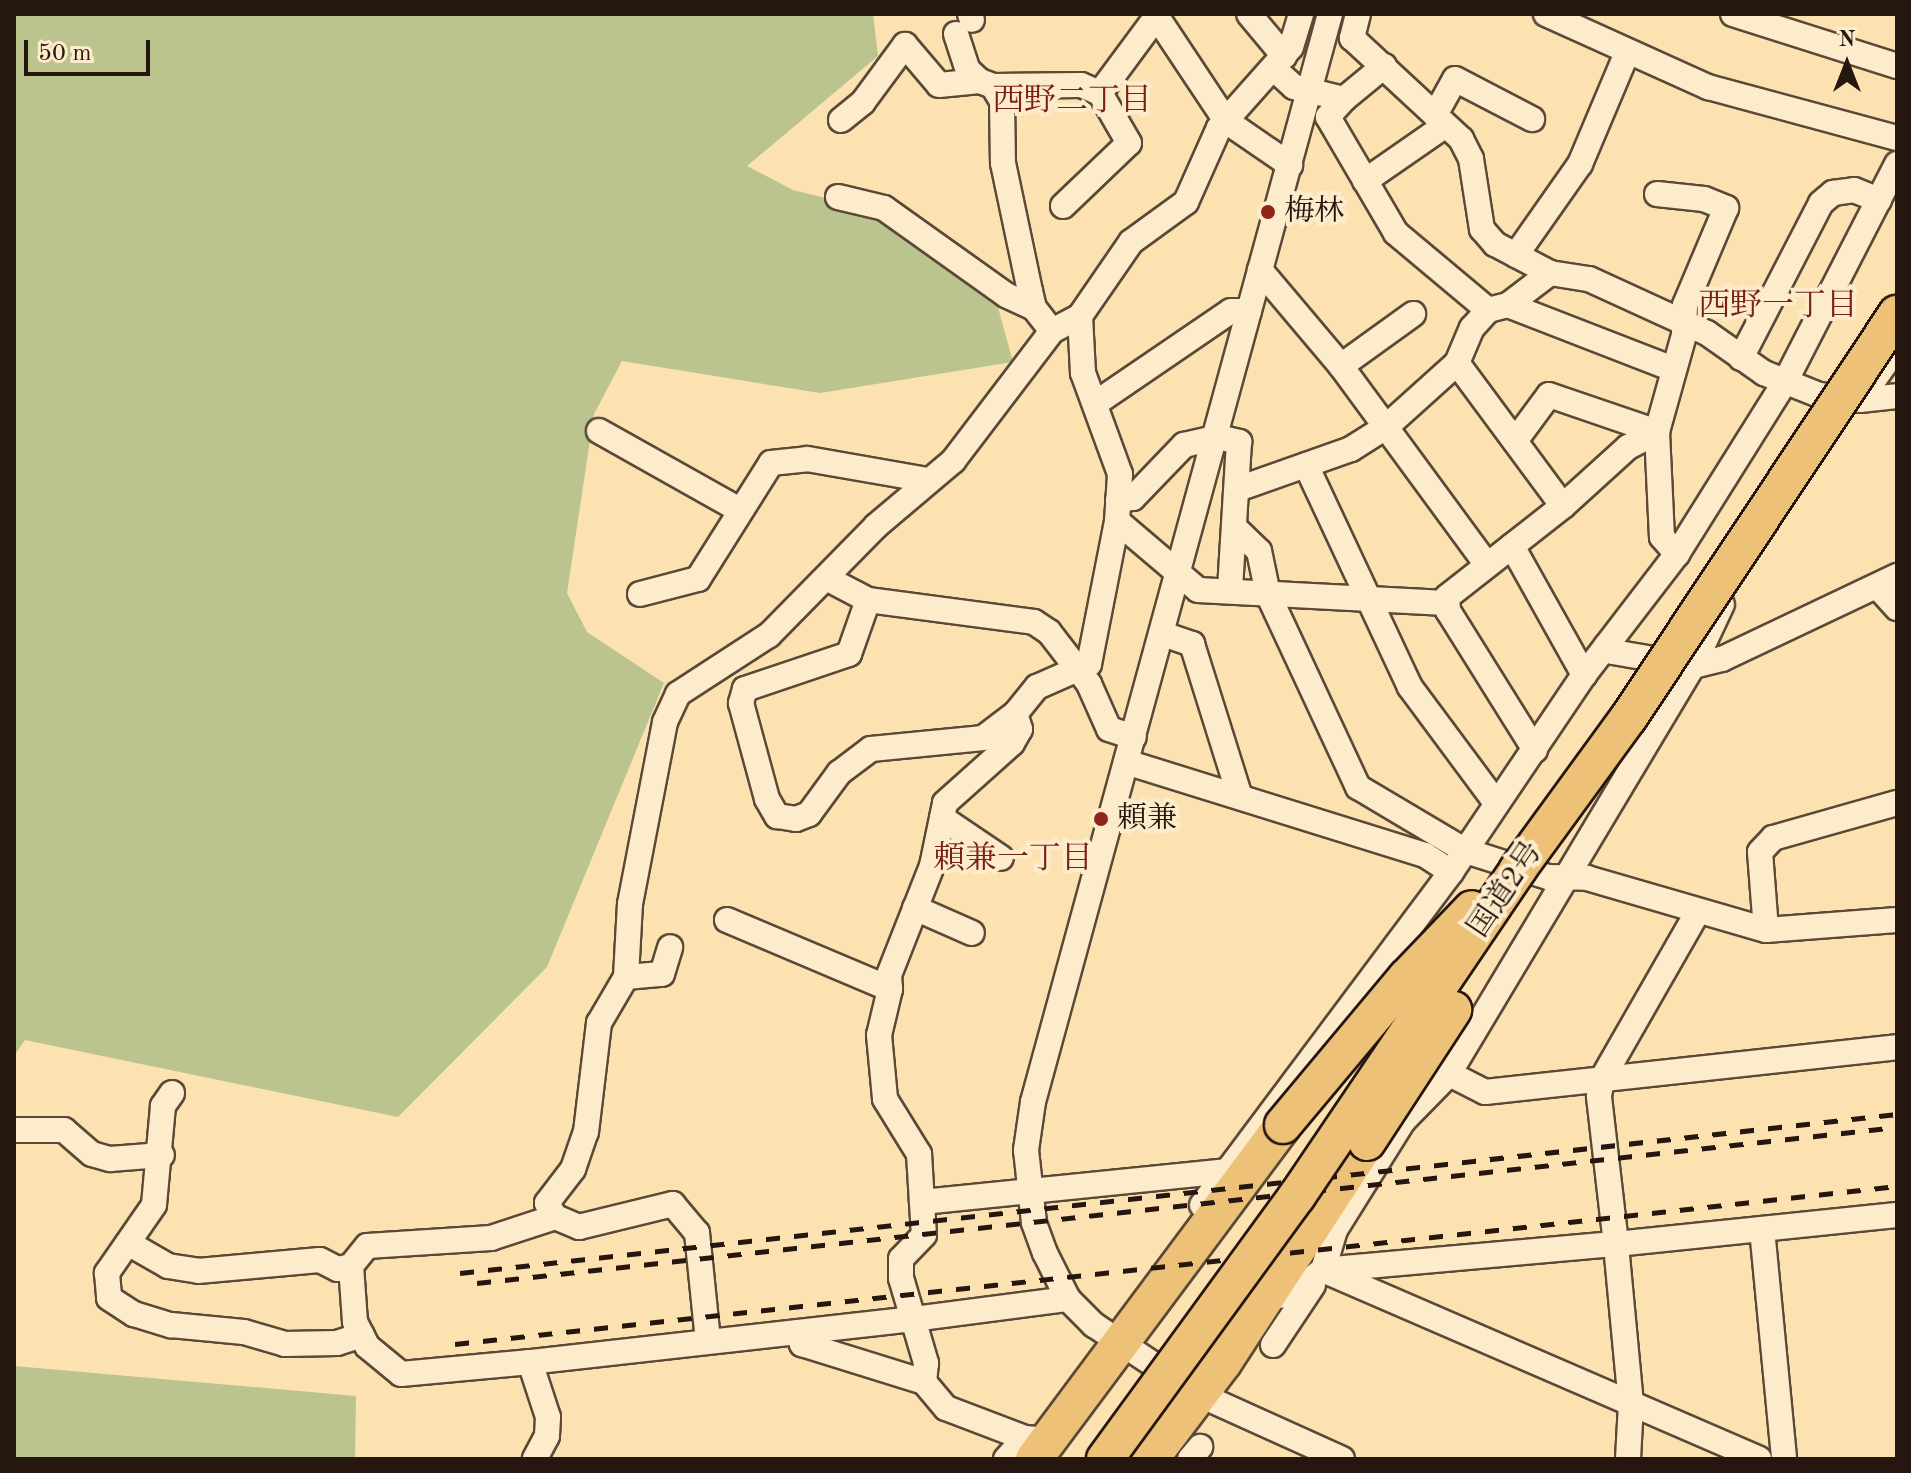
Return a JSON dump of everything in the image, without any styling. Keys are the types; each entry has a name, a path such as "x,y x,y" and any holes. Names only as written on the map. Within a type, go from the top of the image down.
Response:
{"highway":[{"name":"国道2号","path":"1105,1459 1297,1196 1518,869 1629,717 1897,314"},
{"path":"1153,1457 1266,1298 1367,1142 1527,892 1629,717"},
{"path":"1036,1445 1131,1332 1283,1125 1406,978 1518,869"}],"street":[{"path":"1249,14 1294,87 1344,99"},
{"path":"708,1341 697,1233 673,1204 579,1227 555,1217 547,1203 573,1169 586,1132 599,1023 626,977 630,904 665,722 678,694 701,674 769,635 973,439 1052,331 1080,316 1131,242 1186,202 1226,121 1278,62 1301,14"},
{"path":"1068,1299 1034,1223 1026,1150 1033,1102 1218,437 1330,14"},
{"path":"1358,14 1352,38 1441,120 1471,159 1482,229 1516,255 1550,273 1589,279 1707,333 1741,358 1819,395 1860,400 1897,396"},
{"path":"1546,14 1627,53 1769,106 1897,138"},
{"path":"1733,14 1897,66"},
{"path":"1100,93 1156,15 1226,121 1290,165"},
{"path":"966,23 968,70 987,84 1002,101 1003,163 1034,308 1052,331"},
{"path":"841,120 863,102 905,45 939,85 1081,85 1100,93 1129,143 1063,206"},
{"path":"1516,255 1580,164 1627,53"},
{"path":"1384,66 1344,99 1328,117 1396,233 1498,307 1673,369"},
{"path":"1365,181 1441,120 1455,79 1532,119"},
{"path":"1131,1332 1146,1283 1226,1171 1451,872 1584,675 1677,554 1786,380 1897,164"},
{"path":"1741,358 1821,203 1833,193 1854,190 1879,200"},
{"path":"1657,194 1704,199 1726,208 1694,282 1673,369 1648,433 1662,537 1677,554"},
{"path":"838,197 884,208 1006,295 1034,308"},
{"path":"1260,270 1341,366 1487,565"},
{"path":"1238,489 1351,449 1386,427 1457,363 1472,328 1550,273"},
{"path":"1096,403 1231,311 1249,311"},
{"path":"1341,366 1413,314"},
{"path":"868,600 849,654 758,680 745,689 741,703 767,799 777,816 796,819 809,814 839,773 871,749 983,738 1015,714 1037,687 1056,674 1080,672 1089,664 1118,511 1118,464 1083,373 1080,316"},
{"path":"1273,1345 1323,1270 1335,1230 1403,1121 1448,1075 1568,877 1693,666 1712,619 1897,347"},
{"path":"1457,363 1563,506"},
{"path":"1515,441 1549,395 1648,433"},
{"path":"599,431 738,509"},
{"path":"1535,750 1446,603 1447,597 1563,506 1628,447 1648,433"},
{"path":"1118,511 1184,445 1218,437 1239,442 1230,591"},
{"path":"640,594 698,579 760,473 782,459 807,459 927,480"},
{"path":"1306,465 1410,687 1496,803"},
{"path":"1118,511 1178,576 1198,590 1446,603"},
{"path":"1236,529 1259,551 1268,571 1268,594 1358,787 1466,851 1548,877 1587,878 1697,913 1766,930 1897,920"},
{"path":"1512,546 1584,675"},
{"path":"828,579 868,600 961,616 1020,617 1049,632 1080,672 1109,729 1134,737"},
{"path":"1606,646 1613,652 1693,666 1722,659 1887,581 1897,608"},
{"path":"1163,634 1192,644 1240,797"},
{"path":"924,1382 926,1363 901,1259 924,1235 919,1154 885,1099 879,1035 890,989 889,975 915,908 945,803 1012,743 1020,729 1015,714"},
{"path":"1126,762 1425,855 1451,872"},
{"path":"1766,930 1760,852 1773,838 1897,803"},
{"path":"942,818 1001,858"},
{"path":"915,908 972,933"},
{"path":"1628,1459 1631,1404 1599,1096 1602,1079 1697,913"},
{"path":"727,920 890,989"},
{"path":"626,977 662,974 670,947"},
{"path":"1350,1005 1448,1075 1485,1092 1897,1047"},
{"path":"172,1093 163,1106 162,1155 154,1205 107,1273 109,1298 134,1314 171,1325 244,1332 285,1344 337,1343 362,1335"},
{"path":"14,1130 64,1130 92,1154 110,1159 162,1155"},
{"path":"922,1202 1226,1171"},
{"path":"1266,1298 1292,1294 1323,1270 1358,1275 1897,1215"},
{"path":"128,1243 168,1266 198,1271 320,1260 338,1269 351,1266 367,1246 491,1238 555,1217"},
{"path":"1762,1229 1784,1459"},
{"path":"351,1266 355,1322 362,1335 401,1374 798,1332 1068,1299 1131,1332 1198,1394 1342,1459"},
{"path":"1358,1275 1631,1404 1759,1459"},
{"path":"798,1332 802,1344 924,1382 946,1408 1036,1445"},
{"path":"530,1362 548,1417 547,1436 535,1459"},
{"path":"1006,1459 1036,1445"}],"green space":[{"path":"14,14 873,14 878,56 747,166 793,190 854,205 930,247 996,300 1013,362 820,393 622,361 594,414 567,593 587,632 664,683 547,967 398,1117 25,1040 14,1056"},
{"path":"14,1366 356,1396 355,1459 14,1459"}],"railway":[{"path":"460,1273 1897,1114"},
{"path":"477,1283 1897,1127"},
{"path":"455,1344 1897,1186"}],"place":[{"name":"梅林","path":"1268,212"},
{"name":"頼兼","path":"1101,819"}],"district":[{"name":"西野二丁目","path":"1072,102"},
{"name":"西野一丁目","path":"1778,307"},
{"name":"頼兼一丁目","path":"1013,860"}]}
